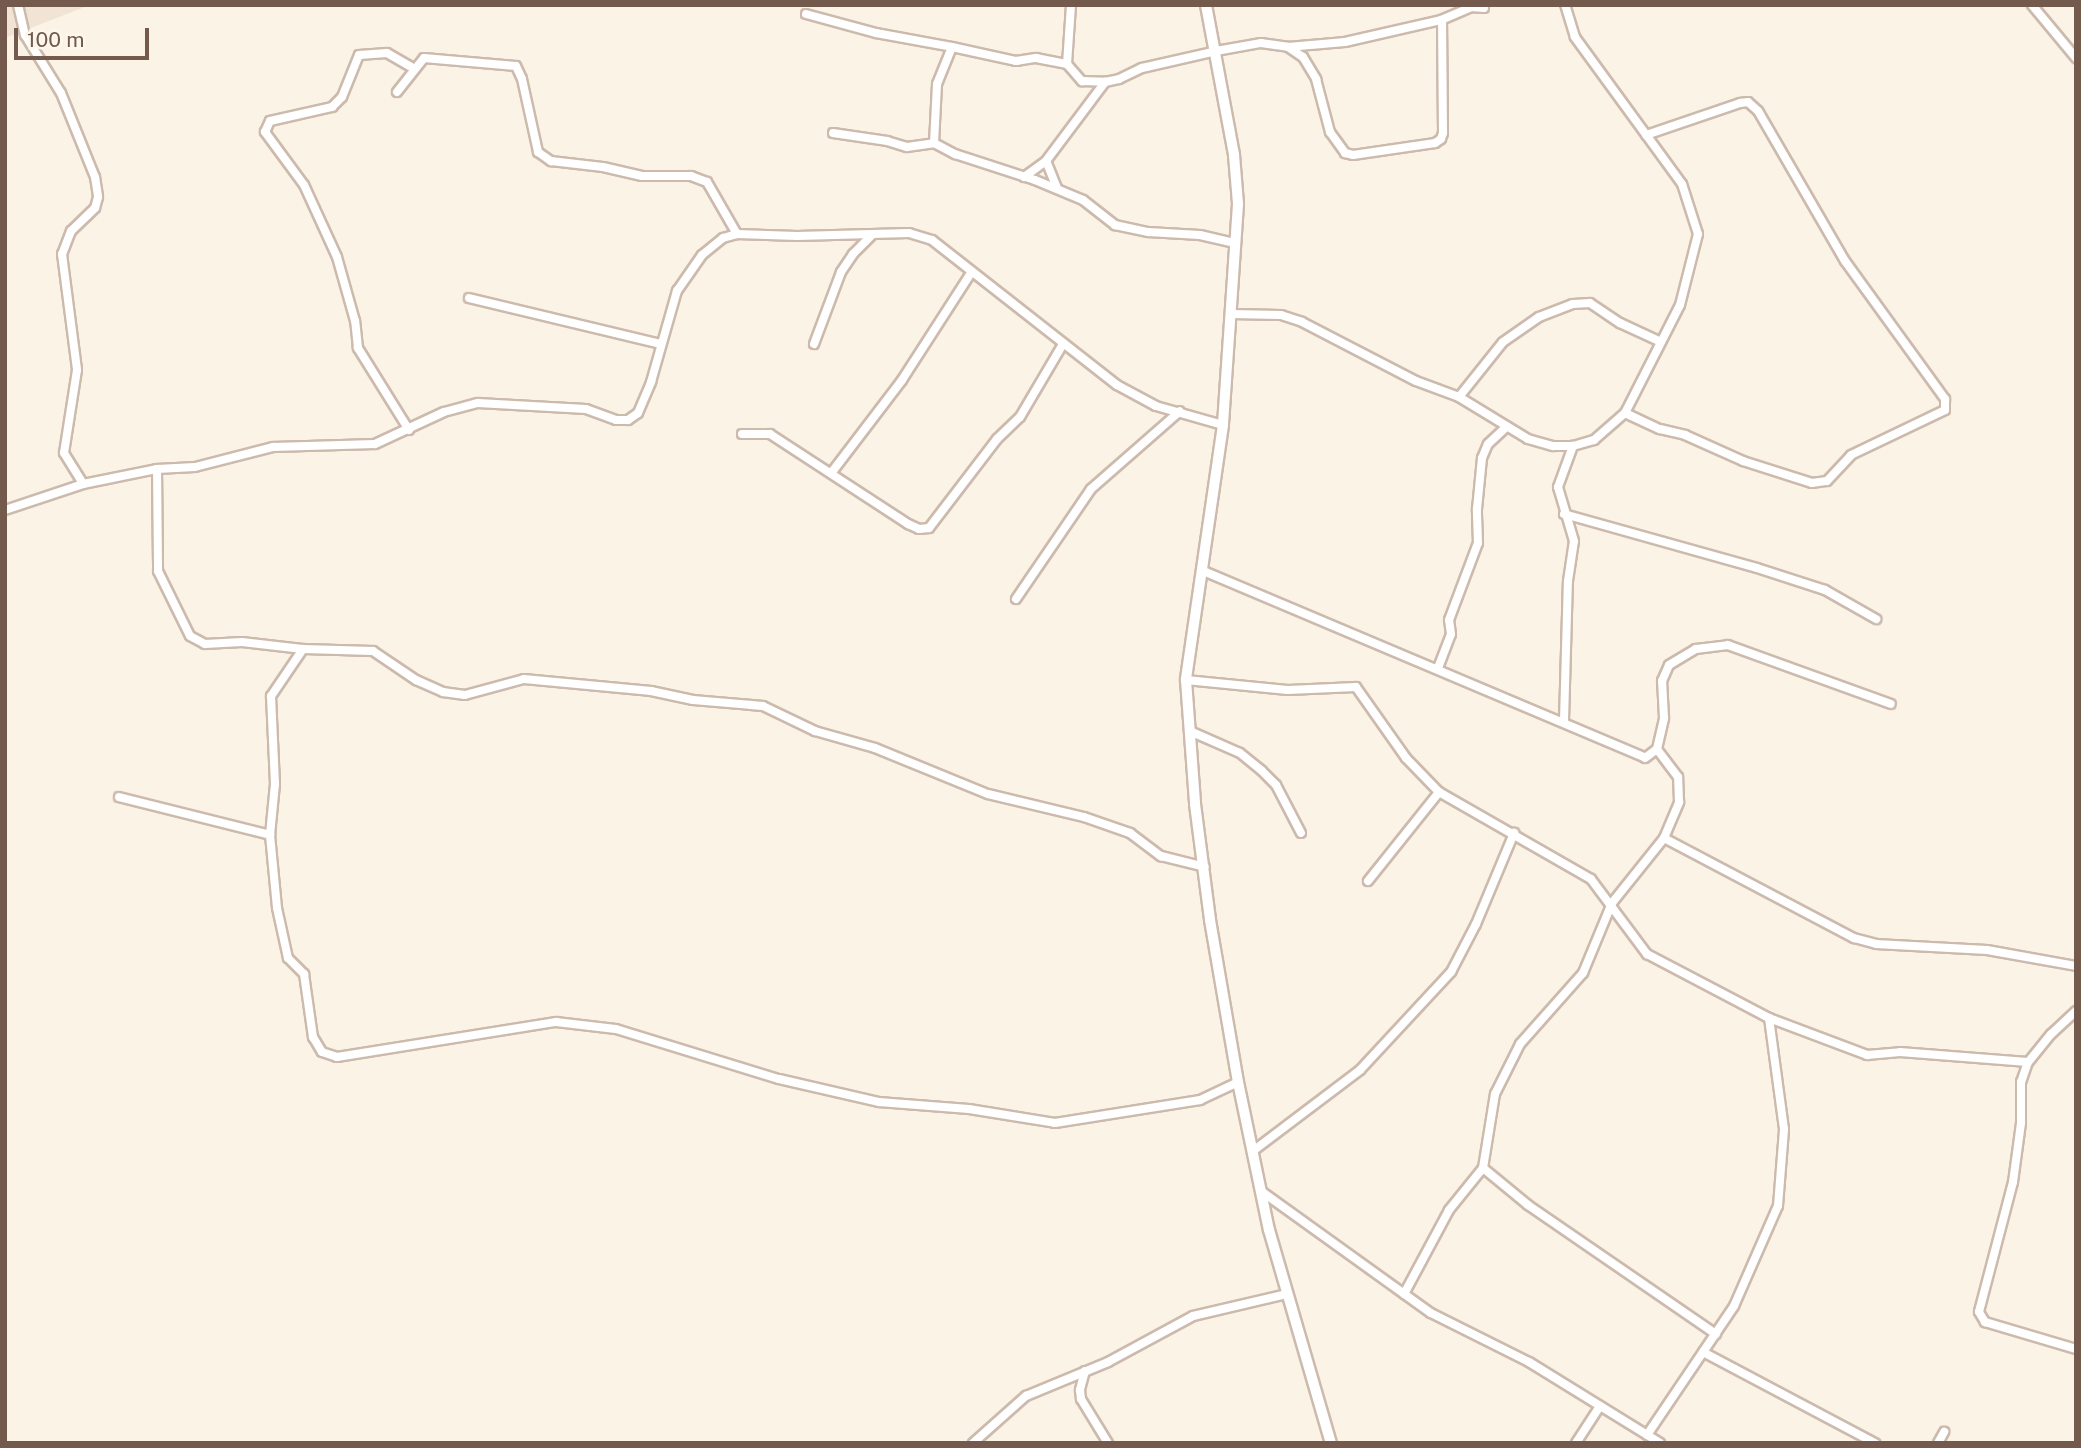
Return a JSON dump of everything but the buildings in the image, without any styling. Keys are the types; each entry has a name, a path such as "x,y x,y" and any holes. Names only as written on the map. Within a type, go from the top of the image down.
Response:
{"street":[{"path":"18,5 25,35 61,93 95,177 98,197 95,208 71,231 62,254 77,370 64,453 83,484"},
{"path":"1067,64 1071,5"},
{"path":"1206,5 1234,155 1238,204 1223,425 1186,680 1192,732 1195,804 1238,1083 1287,1294 1331,1443"},
{"path":"1231,314 1281,315 1302,322 1416,381 1459,397 1528,439 1553,446 1573,446 1594,440 1625,413 1680,304 1698,234 1682,184 1575,37 1565,5"},
{"path":"2032,5 2076,58"},
{"path":"806,14 876,33 1016,61 1036,58 1067,64 1082,81 1105,82 1119,79 1142,68 1216,51 1261,43 1288,47 1345,42 1442,20 1471,7 1484,8"},
{"path":"1288,47 1303,57 1316,79 1330,132 1345,153 1353,155 1435,143 1443,133 1442,20"},
{"path":"934,143 937,84 952,47"},
{"path":"409,430 358,348 355,321 337,257 304,185 265,132 270,121 332,107 342,97 359,55 387,53 413,68"},
{"path":"397,92 413,68 424,58 516,66 522,79 538,152 551,161 603,167 642,176 691,176 707,182 737,234"},
{"path":"1024,177 1045,161 1105,82"},
{"path":"1625,413 1660,429 1685,435 1743,461 1812,483 1827,481 1851,455 1945,411 1945,399 1845,261 1758,111 1748,102 1740,103 1646,135"},
{"path":"833,133 887,141 907,147 934,143 978,163 1057,188 1083,200 1115,225 1148,232 1200,235 1236,243"},
{"path":"1045,161 1057,188"},
{"path":"5,510 83,484 157,469 195,467 273,447 375,444 444,412 478,403 586,409 615,420 628,420 638,413 651,382 677,290 702,254 723,238 737,234 909,233 932,240 1117,385 1156,406 1223,425"},
{"path":"814,344 841,272 853,254 873,234"},
{"path":"832,472 902,380 971,272"},
{"path":"469,298 661,344"},
{"path":"1459,397 1503,342 1538,317 1573,304 1590,303 1620,323 1661,342"},
{"path":"742,434 769,434 832,472 908,524 919,529 929,528 997,439 1020,417 1063,344"},
{"path":"1016,599 1091,489 1180,411"},
{"path":"1438,668 1451,634 1449,620 1478,543 1477,509 1482,458 1488,444 1506,427"},
{"path":"1564,721 1568,581 1574,541 1558,487 1573,446"},
{"path":"157,469 158,571 190,636 205,644 242,642 303,649 373,651 416,680 443,692 465,695 524,679 651,691 693,700 763,706 815,731 875,748 988,794 1084,817 1130,833 1161,856 1205,867"},
{"path":"1564,514 1825,590 1876,619"},
{"path":"1201,570 1564,721 1645,758 1657,749 1664,718 1662,681 1669,665 1696,649 1728,645 1891,704"},
{"path":"303,649 271,696 275,784 270,835 277,908 288,958 304,974 313,1037 321,1052 337,1057 556,1022 615,1029 779,1079 879,1102 969,1108 1055,1123 1199,1100 1238,1083"},
{"path":"1186,680 1288,690 1356,687 1406,758 1439,792 1591,879 1612,903 1647,954 1769,1018 1867,1055 1900,1052 2028,1062"},
{"path":"1192,732 1240,753 1262,771 1276,785 1301,833"},
{"path":"1404,1294 1449,1210 1483,1168 1495,1094 1520,1044 1583,973 1612,903 1664,838 1679,802 1678,777 1657,749"},
{"path":"1368,881 1439,792"},
{"path":"119,797 270,835"},
{"path":"1253,1151 1360,1070 1451,972 1476,924 1514,833"},
{"path":"1664,838 1854,938 1876,944 1987,950 2076,966"},
{"path":"2076,1011 2051,1034 2028,1062 2021,1082 2021,1123 2013,1181 1979,1312 1984,1322 2076,1349"},
{"path":"1647,1435 1734,1306 1778,1206 1784,1129 1769,1018"},
{"path":"1483,1168 1528,1205 1716,1334"},
{"path":"1261,1191 1431,1312 1529,1362 1660,1443"},
{"path":"973,1443 1026,1396 1085,1371 1193,1316 1287,1294"},
{"path":"1703,1352 1875,1443"},
{"path":"1085,1371 1080,1390 1081,1399 1108,1443"},
{"path":"1576,1443 1600,1406"},
{"path":"1938,1443 1944,1432"}],"shaded area":[{"path":"5,5 90,5 5,38"}]}
